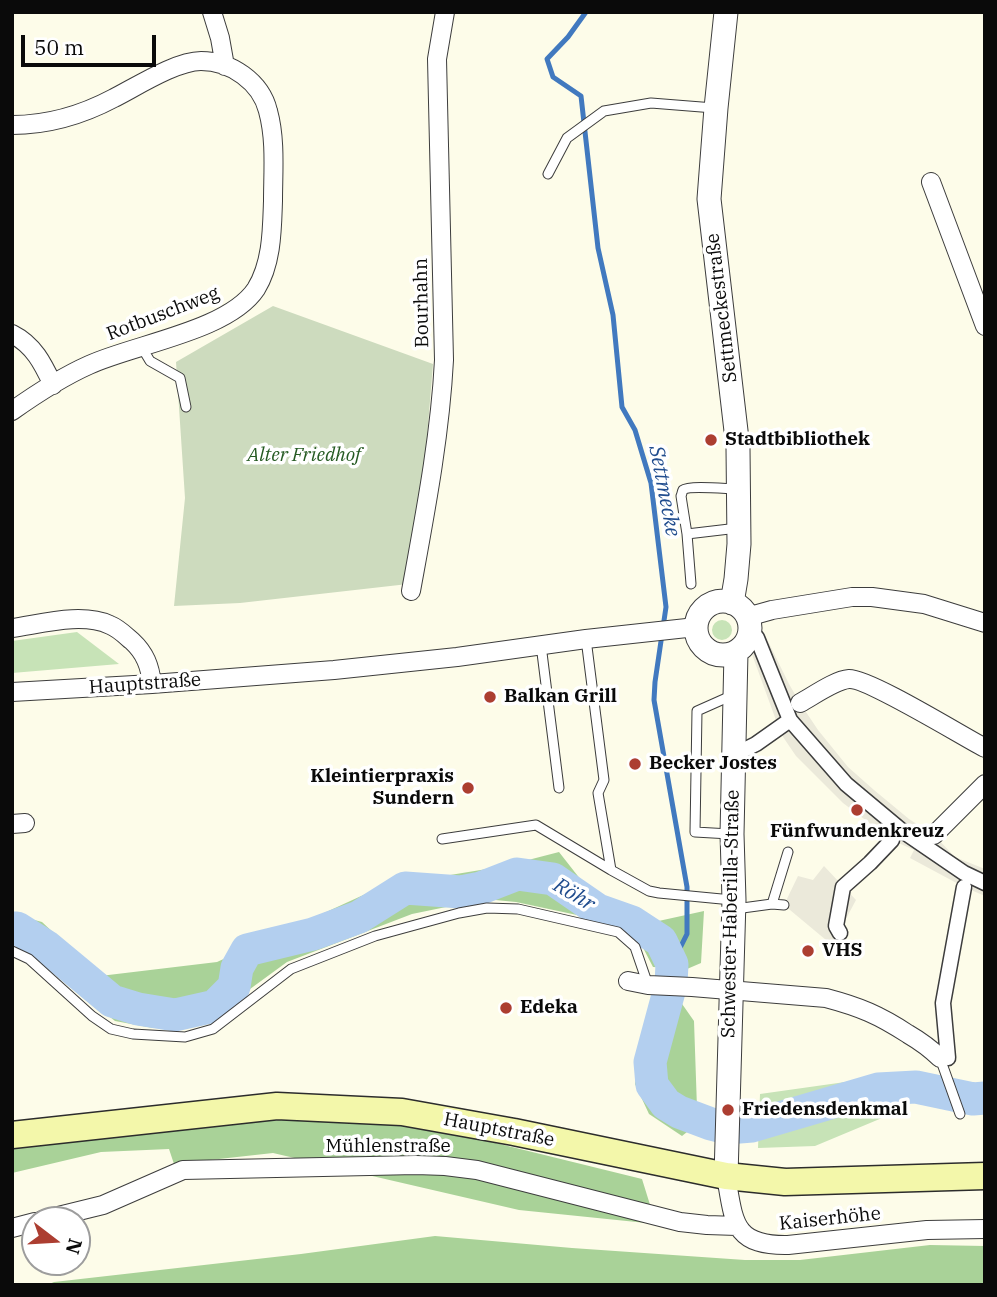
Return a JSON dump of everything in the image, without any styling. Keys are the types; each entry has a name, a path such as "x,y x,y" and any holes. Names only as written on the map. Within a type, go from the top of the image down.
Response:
{"main road":[{"name":"Hauptstraße","path":"12,1135 277,1106 402,1112 726,1176 785,1182 985,1176"}],"street":[{"path":"212,12 225,66"},
{"name":"Bourhahn","path":"411,591 442,395 444,360 437,59 445,12"},
{"name":"Settmeckestraße","path":"726,12 709,199 738,448 738,565 743,616"},
{"name":"Rotbuschweg","path":"12,125 36,124 75,116 140,83 185,64 202,61 234,69 254,85 264,100 270,118 273,167 273,218 268,256 257,287 249,297 235,310 190,330 90,364 12,411"},
{"path":"931,182 985,326"},
{"path":"12,334 34,351 53,385"},
{"path":"743,616 852,597 872,597 924,604 985,623"},
{"path":"743,616 748,638 736,652 728,655 710,652 689,628 708,606 726,601 743,616 757,638 790,720 846,784 869,805 930,841 964,873 985,883"},
{"path":"12,628 78,620 109,624 142,650 149,665 152,684"},
{"name":"Hauptstraße","path":"12,692 334,670 689,628"},
{"name":"Schwester-Haberilla-Straße","path":"726,1176 734,904 732,834 736,652"},
{"path":"800,704 845,680 858,680 985,748"},
{"path":"734,755 790,720"},
{"path":"930,841 985,784"},
{"path":"840,933 836,926 843,887 892,840"},
{"path":"944,1058 943,1003 964,887"},
{"path":"628,981 649,985 692,986 826,998 847,1003 883,1018 944,1058"},
{"name":"Mühlenstraße","path":"91,1208 183,1170 416,1165 477,1170 680,1222 737,1226"},
{"path":"726,1176 737,1226"},
{"name":"Kaiserhöhe","path":"737,1226 751,1240 773,1246 927,1230 985,1229"}],"lane":[{"path":"548,174 567,138 604,111 651,103 716,108"},
{"path":"141,346 150,361 180,378 186,407"},
{"path":"691,583 682,491 701,488 739,489"},
{"path":"687,534 740,527"},
{"path":"586,639 604,780 598,793 611,870"},
{"path":"541,645 559,788"},
{"path":"732,834 695,832 697,712 736,693"},
{"path":"442,839 536,825 649,891 734,904 783,905"},
{"path":"772,904 788,852"},
{"path":"12,951 29,959 92,1016 111,1028 133,1034 185,1037 213,1029 291,969 375,936 487,908 518,909 618,932 635,947 649,985"},
{"path":"944,1058 960,1114"}],"green space":[{"name":"Alter Friedhof","path":"273,306 433,364 421,511 408,584 240,603 174,606 185,498 176,362"},
{"path":"722,620 729,623 732,630 729,637 722,640 715,637 712,630 715,623"},
{"path":"77,632 119,664 12,673 12,641"},
{"path":"559,852 599,903 623,913 654,922 704,911 701,963 687,969 653,967 639,940 619,924 516,902 485,899 412,914 287,962 209,1019 153,1028 115,1021 30,948 12,942 12,914 42,922 100,976 217,962 383,886 505,866"},
{"path":"651,999 680,1001 694,1021 697,1108 692,1128 682,1136 649,1114 635,1084"},
{"path":"909,1073 941,1081 947,1106 885,1099 882,1118 815,1146 758,1148 760,1094"},
{"path":"312,1118 390,1123 451,1132 642,1179 656,1224 519,1210 273,1153 174,1164 169,1149 101,1152 12,1173 12,1148 180,1126"},
{"path":"435,1236 745,1260 800,1260 930,1245 985,1246 985,1285 47,1285"}],"shaded area":[{"path":"763,631 800,703 848,767 909,819 934,835 955,857 985,869 985,896 910,858 914,850 892,840 843,803 796,756 781,734 749,646"},
{"path":"824,866 856,900 832,945 784,905 798,876 813,880"}],"waterway":[{"name":"Settmecke","path":"586,12 568,37 547,59 553,77 581,96 598,248 613,315 622,407 635,430 651,483 666,607 654,700 687,887 687,934 672,964"},
{"name":"Röhr","path":"12,928 17,928 47,947 112,1001 138,1009 175,1015 215,1006 234,987 237,968 247,950 313,934 359,917 405,888 461,892 481,888 517,874 553,879 598,910 632,922 661,941 672,964 671,984 650,1062 652,1085 666,1104 679,1112 727,1128 752,1126 878,1089 916,1087 973,1099 985,1098"}],"place":[{"name":"Stadtbibliothek","path":"711,440"},
{"name":"Balkan Grill","path":"490,697"},
{"name":"Becker Jostes","path":"635,764"},
{"name":"Kleintierpraxis Sundern","path":"468,788"},
{"name":"Fünfwundenkreuz","path":"857,810"},
{"name":"VHS","path":"808,951"},
{"name":"Edeka","path":"506,1008"},
{"name":"Friedensdenkmal","path":"728,1110"}]}
